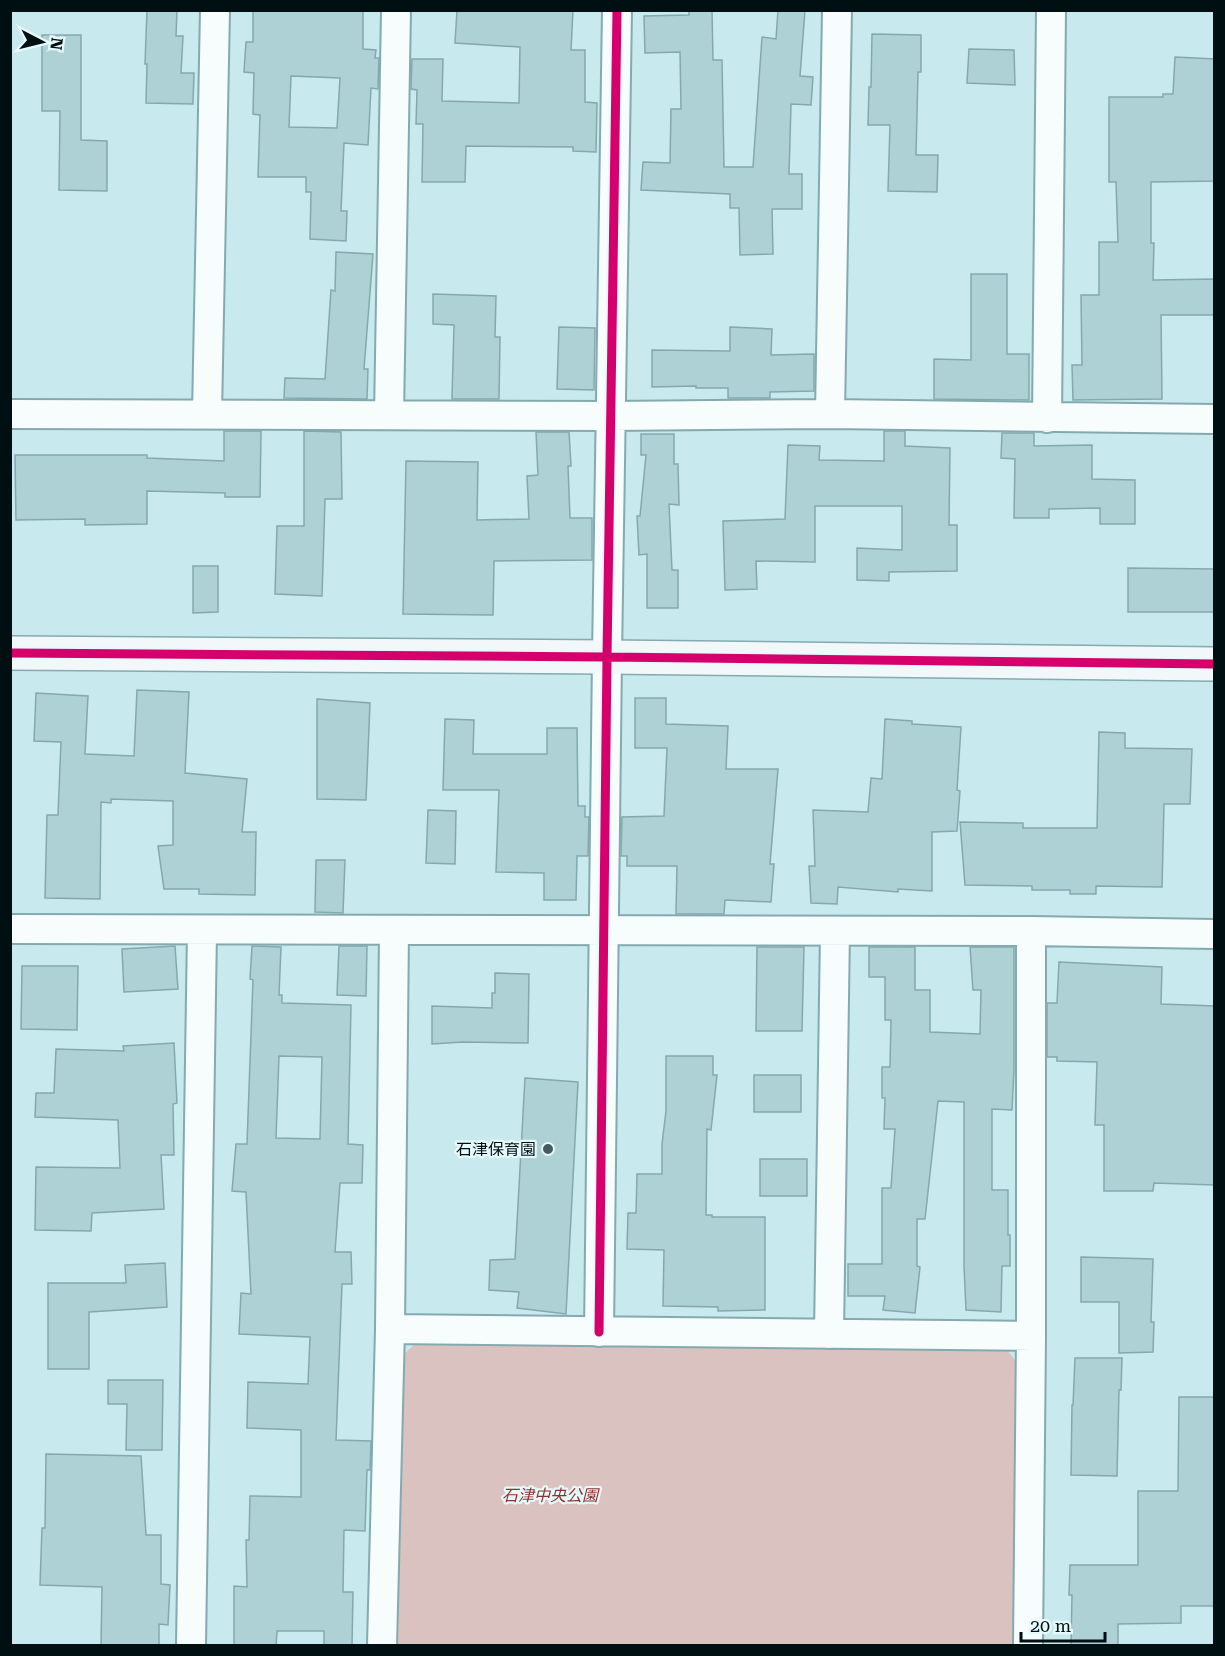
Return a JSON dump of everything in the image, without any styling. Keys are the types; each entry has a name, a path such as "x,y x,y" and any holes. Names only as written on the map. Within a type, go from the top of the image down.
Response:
{"street":[{"path":"207,414 215,10"},
{"path":"389,415 396,10"},
{"path":"599,1332 617,10"},
{"path":"830,414 837,10"},
{"path":"1047,418 1051,10"},
{"path":"10,414 611,416 830,414 1215,419"},
{"path":"10,653 1215,664"},
{"path":"10,929 1031,931 1215,934"},
{"path":"191,1646 202,930"},
{"path":"382,1646 390,1329 394,930"},
{"path":"830,1334 835,931"},
{"path":"1028,1646 1031,931"},
{"path":"390,1329 1031,1336"}],"green space":[{"name":"石津中央公園","path":"415,1344 1007,1350 1019,1365 1016,1645 398,1646 401,1357"}],"building":[{"path":"147,10 177,10 176,36 183,36 181,73 194,73 193,104 146,103"},
{"path":"253,10 363,10 363,49 376,50 375,58 379,58 378,89 371,88 368,145 344,143 341,211 347,211 346,241 310,239 311,192 306,192 306,177 258,177 260,115 253,114 254,73 244,72 246,42 253,42","holes":["291,76 340,78 337,128 289,127"]},
{"path":"457,10 573,10 571,50 585,50 585,102 597,103 596,152 573,151 573,147 466,146 465,182 422,182 423,124 416,124 417,90 411,89 412,59 443,59 442,101 519,103 520,47 455,43"},
{"path":"689,10 712,10 713,60 722,60 724,167 753,167 762,37 776,39 778,10 805,10 800,76 813,77 811,105 791,104 789,174 802,174 802,209 772,209 773,254 740,255 739,208 730,208 730,194 641,190 643,162 670,163 671,109 681,109 680,52 645,53 644,16 689,15"},
{"path":"872,34 921,35 916,155 938,155 937,192 888,191 890,125 868,125"},
{"path":"42,35 81,35 81,140 107,141 107,191 59,190 60,111 42,111"},
{"path":"969,49 1014,50 1015,85 967,83"},
{"path":"1175,57 1215,59 1215,181 1151,182 1153,280 1215,279 1215,315 1161,315 1162,399 1073,400 1072,365 1082,365 1081,295 1099,295 1099,242 1118,242 1116,182 1109,182 1109,97 1163,97 1163,94 1173,94"},
{"path":"336,252 373,254 364,369 368,369 367,399 284,398 285,378 325,379 331,290 335,291"},
{"path":"971,274 1007,274 1007,354 1029,354 1029,400 934,399 934,359 971,360"},
{"path":"433,294 496,296 495,337 500,337 499,399 452,399 454,325 433,324"},
{"path":"559,327 595,328 594,390 557,389"},
{"path":"730,327 772,329 771,355 814,354 814,391 770,392 770,398 728,398 728,388 652,387 652,350 730,351"},
{"path":"224,431 261,431 260,497 225,497 225,493 147,491 147,524 85,525 85,519 16,520 15,455 147,455 147,458 224,461"},
{"path":"304,431 341,432 342,499 325,499 322,596 275,594 277,526 304,526"},
{"path":"884,431 905,431 905,446 950,448 949,525 957,525 957,571 889,572 889,581 857,580 857,548 902,550 902,506 815,506 815,562 756,561 757,589 725,590 723,521 785,519 788,445 820,446 819,460 884,461"},
{"path":"536,432 569,432 570,518 592,518 592,560 494,561 493,615 403,614 406,461 478,462 477,520 529,519 527,476 538,475"},
{"path":"1002,433 1034,433 1034,446 1092,445 1092,479 1135,480 1135,524 1100,524 1100,508 1049,509 1049,518 1014,518 1015,459 1001,458"},
{"path":"641,434 674,434 674,464 678,464 679,505 669,504 672,570 678,570 678,608 647,608 647,554 639,555 637,516 640,516 646,455 641,455"},
{"path":"193,566 218,566 218,612 193,613"},
{"path":"1128,568 1215,569 1215,612 1128,612"},
{"path":"137,690 189,692 185,773 247,779 242,832 256,832 255,895 199,894 199,889 164,889 158,846 173,845 173,801 111,799 111,803 101,802 100,899 45,898 47,815 58,815 61,742 34,741 36,693 88,696 85,754 134,756"},
{"path":"635,698 666,698 666,724 728,726 726,769 778,769 770,864 774,864 771,902 725,900 724,914 676,914 677,866 627,866 627,856 621,856 622,817 664,816 667,748 635,748"},
{"path":"317,699 370,703 366,800 317,799"},
{"path":"445,719 474,720 473,754 547,754 547,728 577,728 578,806 585,806 585,817 589,817 588,856 577,856 576,900 544,900 544,873 496,872 499,790 443,790"},
{"path":"885,719 912,721 912,724 961,727 957,831 932,832 932,891 898,889 898,892 838,887 837,904 811,903 809,866 815,866 813,810 868,812 871,778 882,779"},
{"path":"1099,732 1125,733 1125,748 1192,749 1190,804 1164,804 1162,887 1096,886 1096,894 1070,894 1070,890 1032,890 1032,886 965,885 960,822 1023,823 1023,828 1097,828"},
{"path":"428,810 456,811 455,864 426,863"},
{"path":"316,860 345,860 343,913 315,912"},
{"path":"175,946 178,989 124,992 122,949"},
{"path":"252,946 281,947 279,995 282,995 282,1003 351,1005 348,1144 363,1145 362,1183 340,1183 335,1252 351,1252 352,1284 342,1284 336,1440 371,1441 370,1470 367,1470 365,1531 344,1530 343,1592 353,1592 352,1646 324,1646 324,1631 277,1631 276,1646 234,1646 234,1586 247,1587 246,1540 249,1540 250,1496 301,1497 301,1430 247,1428 248,1382 308,1384 310,1337 239,1334 241,1293 251,1294 246,1192 232,1191 236,1144 247,1144 253,980 250,979","holes":["279,1056 322,1057 320,1139 276,1138"]},
{"path":"339,946 367,946 366,996 337,995"},
{"path":"757,947 804,947 802,1031 756,1031"},
{"path":"869,947 915,947 915,990 930,990 930,1032 980,1034 981,990 973,990 970,947 1014,947 1012,1110 992,1109 992,1190 1008,1190 1008,1235 1010,1235 1010,1266 1002,1266 1001,1312 966,1310 964,1102 938,1101 925,1219 917,1219 917,1266 920,1267 915,1313 883,1310 885,1296 848,1296 848,1264 882,1264 882,1188 891,1188 895,1129 884,1129 885,1098 882,1098 882,1067 890,1067 891,1020 885,1020 885,977 869,977"},
{"path":"1059,962 1162,967 1161,1004 1215,1006 1215,1185 1154,1183 1153,1191 1104,1191 1104,1125 1095,1125 1097,1062 1057,1061 1057,1057 1047,1057 1047,1003 1057,1003"},
{"path":"22,966 78,966 77,1030 21,1029"},
{"path":"495,973 529,974 528,1043 432,1044 432,1006 492,1008"},
{"path":"174,1043 177,1103 173,1104 174,1155 161,1155 164,1209 92,1213 91,1231 35,1230 36,1167 120,1168 118,1120 35,1117 36,1093 54,1093 56,1049 124,1051 123,1046"},
{"path":"666,1056 713,1056 713,1075 717,1075 711,1130 707,1129 706,1215 765,1217 765,1310 718,1311 718,1307 663,1306 664,1250 627,1249 628,1213 636,1213 637,1174 662,1174 662,1144 666,1111"},
{"path":"754,1075 801,1075 801,1112 754,1112"},
{"path":"525,1078 578,1082 566,1314 517,1308 519,1292 489,1290 490,1260 515,1259"},
{"path":"760,1159 807,1159 807,1196 760,1196"},
{"path":"1081,1257 1153,1259 1151,1322 1154,1322 1153,1352 1119,1353 1119,1302 1081,1302"},
{"path":"165,1263 167,1307 89,1312 89,1369 48,1369 48,1283 126,1283 125,1265"},
{"path":"1075,1358 1122,1358 1117,1476 1071,1475"},
{"path":"108,1380 163,1380 162,1450 126,1450 127,1404 108,1404"},
{"path":"1179,1397 1215,1397 1215,1606 1181,1606 1181,1623 1118,1624 1118,1646 1071,1646 1070,1565 1138,1565 1138,1491 1178,1491"},
{"path":"46,1454 141,1456 146,1535 161,1535 161,1584 170,1585 168,1625 159,1624 159,1646 101,1646 102,1587 40,1585 42,1528 45,1528"}],"cycle path":[{"path":"599,1332 617,10"},
{"path":"10,653 1214,664"}],"place":[{"name":"石津保育園","path":"548,1149"}]}
